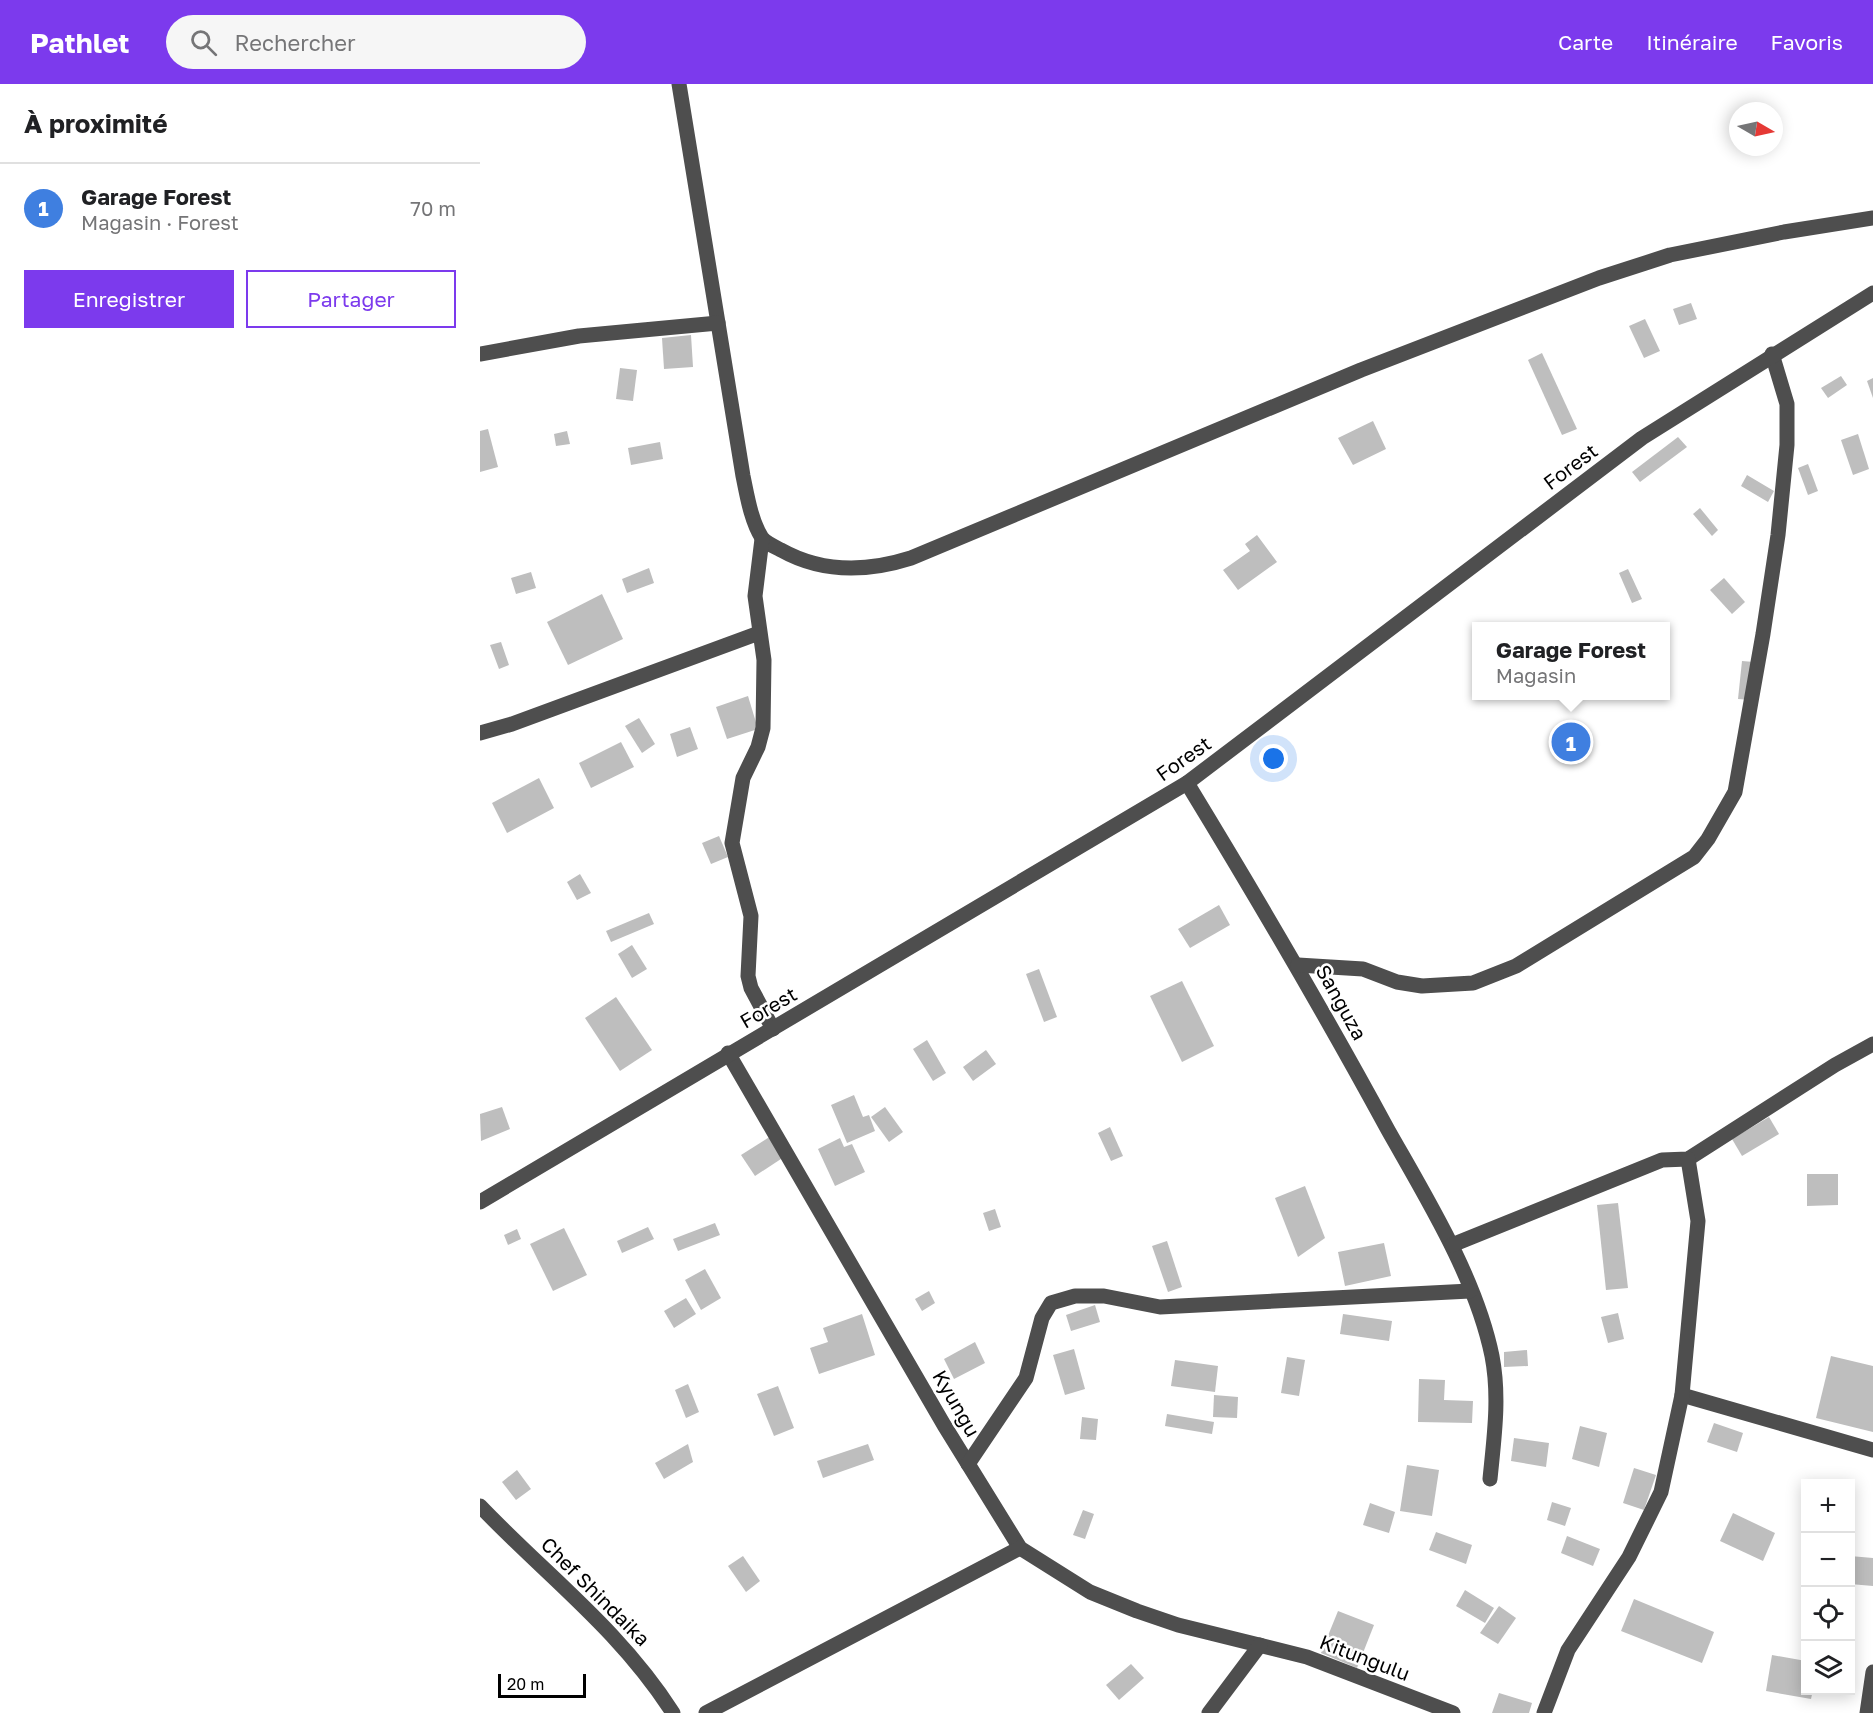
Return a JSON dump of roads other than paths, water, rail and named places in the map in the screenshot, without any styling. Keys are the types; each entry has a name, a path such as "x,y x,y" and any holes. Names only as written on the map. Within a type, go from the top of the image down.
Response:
{"street":[{"path":"679,84 742,476 762,539 755,596 765,660 763,728 758,747 743,778 732,843 751,916 748,976 751,988 773,1029"},
{"path":"762,539 811,563 850,569 890,565 1361,370 1599,278 1670,255 1784,232 1873,218"},
{"name":"Forest","path":"480,1202 1187,783 1642,438 1772,354 1873,293"},
{"path":"480,354 579,336 718,323"},
{"path":"1298,965 1363,969 1397,982 1422,986 1473,983 1516,966 1694,857 1708,839 1735,792 1778,535 1787,445 1787,404 1772,354"},
{"path":"480,732 512,724 759,633"},
{"name":"Sanguza","path":"1187,783 1298,965 1452,1245 1482,1321 1492,1357 1497,1393 1490,1479"},
{"path":"1452,1245 1662,1160 1688,1159 1835,1065 1873,1044"},
{"name":"Kyungu","path":"728,1053 968,1464 1020,1548 1090,1592 1178,1625 1260,1646"},
{"path":"1544,1713 1568,1650 1629,1557 1661,1492 1682,1395 1698,1221 1688,1159"},
{"path":"968,1464 1026,1378 1042,1318 1051,1304 1075,1296 1104,1296 1160,1307 1470,1291"},
{"path":"1682,1395 1873,1450"},
{"name":"Chef Shindaika","path":"480,1506 622,1644 651,1679 673,1713"},
{"path":"706,1713 1020,1548"},
{"path":"1209,1713 1260,1646"},
{"name":"Kitungulu","path":"1260,1646 1307,1657 1453,1713"},
{"path":"1866,1713 1873,1672"}],"place":[{"name":"Garage Forest","path":"1571,742"}]}
